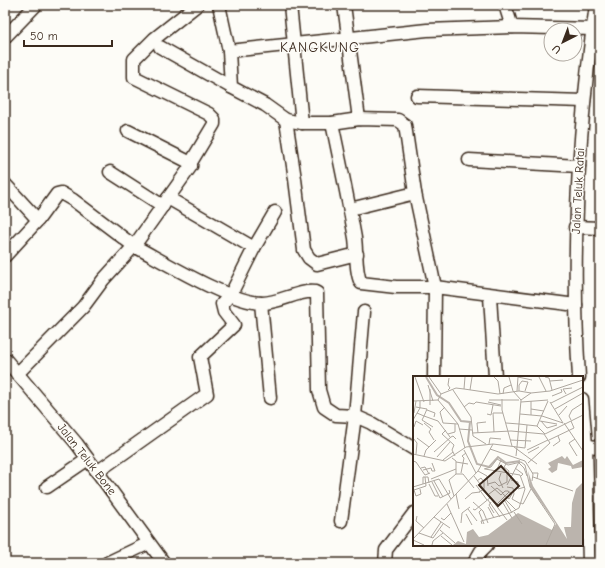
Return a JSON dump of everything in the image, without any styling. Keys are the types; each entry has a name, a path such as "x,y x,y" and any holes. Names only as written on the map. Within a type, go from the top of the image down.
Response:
{"street":[{"path":"5,37 36,5"},
{"path":"17,374 83,307 103,280 134,246 191,166 190,164 214,124 214,119 209,114 134,77 134,59 154,39 197,5"},
{"path":"219,5 229,50 231,87"},
{"path":"290,5 302,123"},
{"path":"344,5 358,119"},
{"path":"505,5 512,27"},
{"name":"Jalan Teluk Ratai","path":"579,376 576,305 576,227 584,101 596,5"},
{"path":"229,50 427,30 512,27 593,29"},
{"path":"160,47 265,106 286,120 302,123 332,123 358,119 398,120 405,125 415,193 435,287 434,376"},
{"path":"417,96 584,101"},
{"path":"286,120 296,179 304,250 309,258 317,264 357,254"},
{"path":"332,123 350,209 357,254 358,273 361,283 396,287 435,287 490,296 576,305"},
{"path":"128,131 190,164"},
{"path":"468,160 579,166"},
{"path":"110,172 254,248"},
{"path":"5,184 38,220"},
{"path":"350,209 415,193"},
{"path":"5,256 38,220 57,194 65,194 134,246 246,300 261,303 309,292 317,294 319,390 324,407 336,415 355,416 390,433 413,448"},
{"path":"97,472 207,394 200,357 234,325 224,312 222,304 231,294 254,248 275,212"},
{"path":"576,227 600,228"},
{"path":"490,296 495,376"},
{"path":"261,303 270,398"},
{"path":"341,521 355,416 364,312"},
{"name":"Jalan Teluk Bone","path":"5,359 88,459 164,563"},
{"path":"583,424 589,563"},
{"path":"584,448 600,448"},
{"path":"47,487 88,459"},
{"path":"385,563 386,550 413,514"},
{"path":"107,563 149,543"},
{"path":"474,563 485,546"}],"district":[{"name":"KANGKUNG","path":"320,47"}]}
